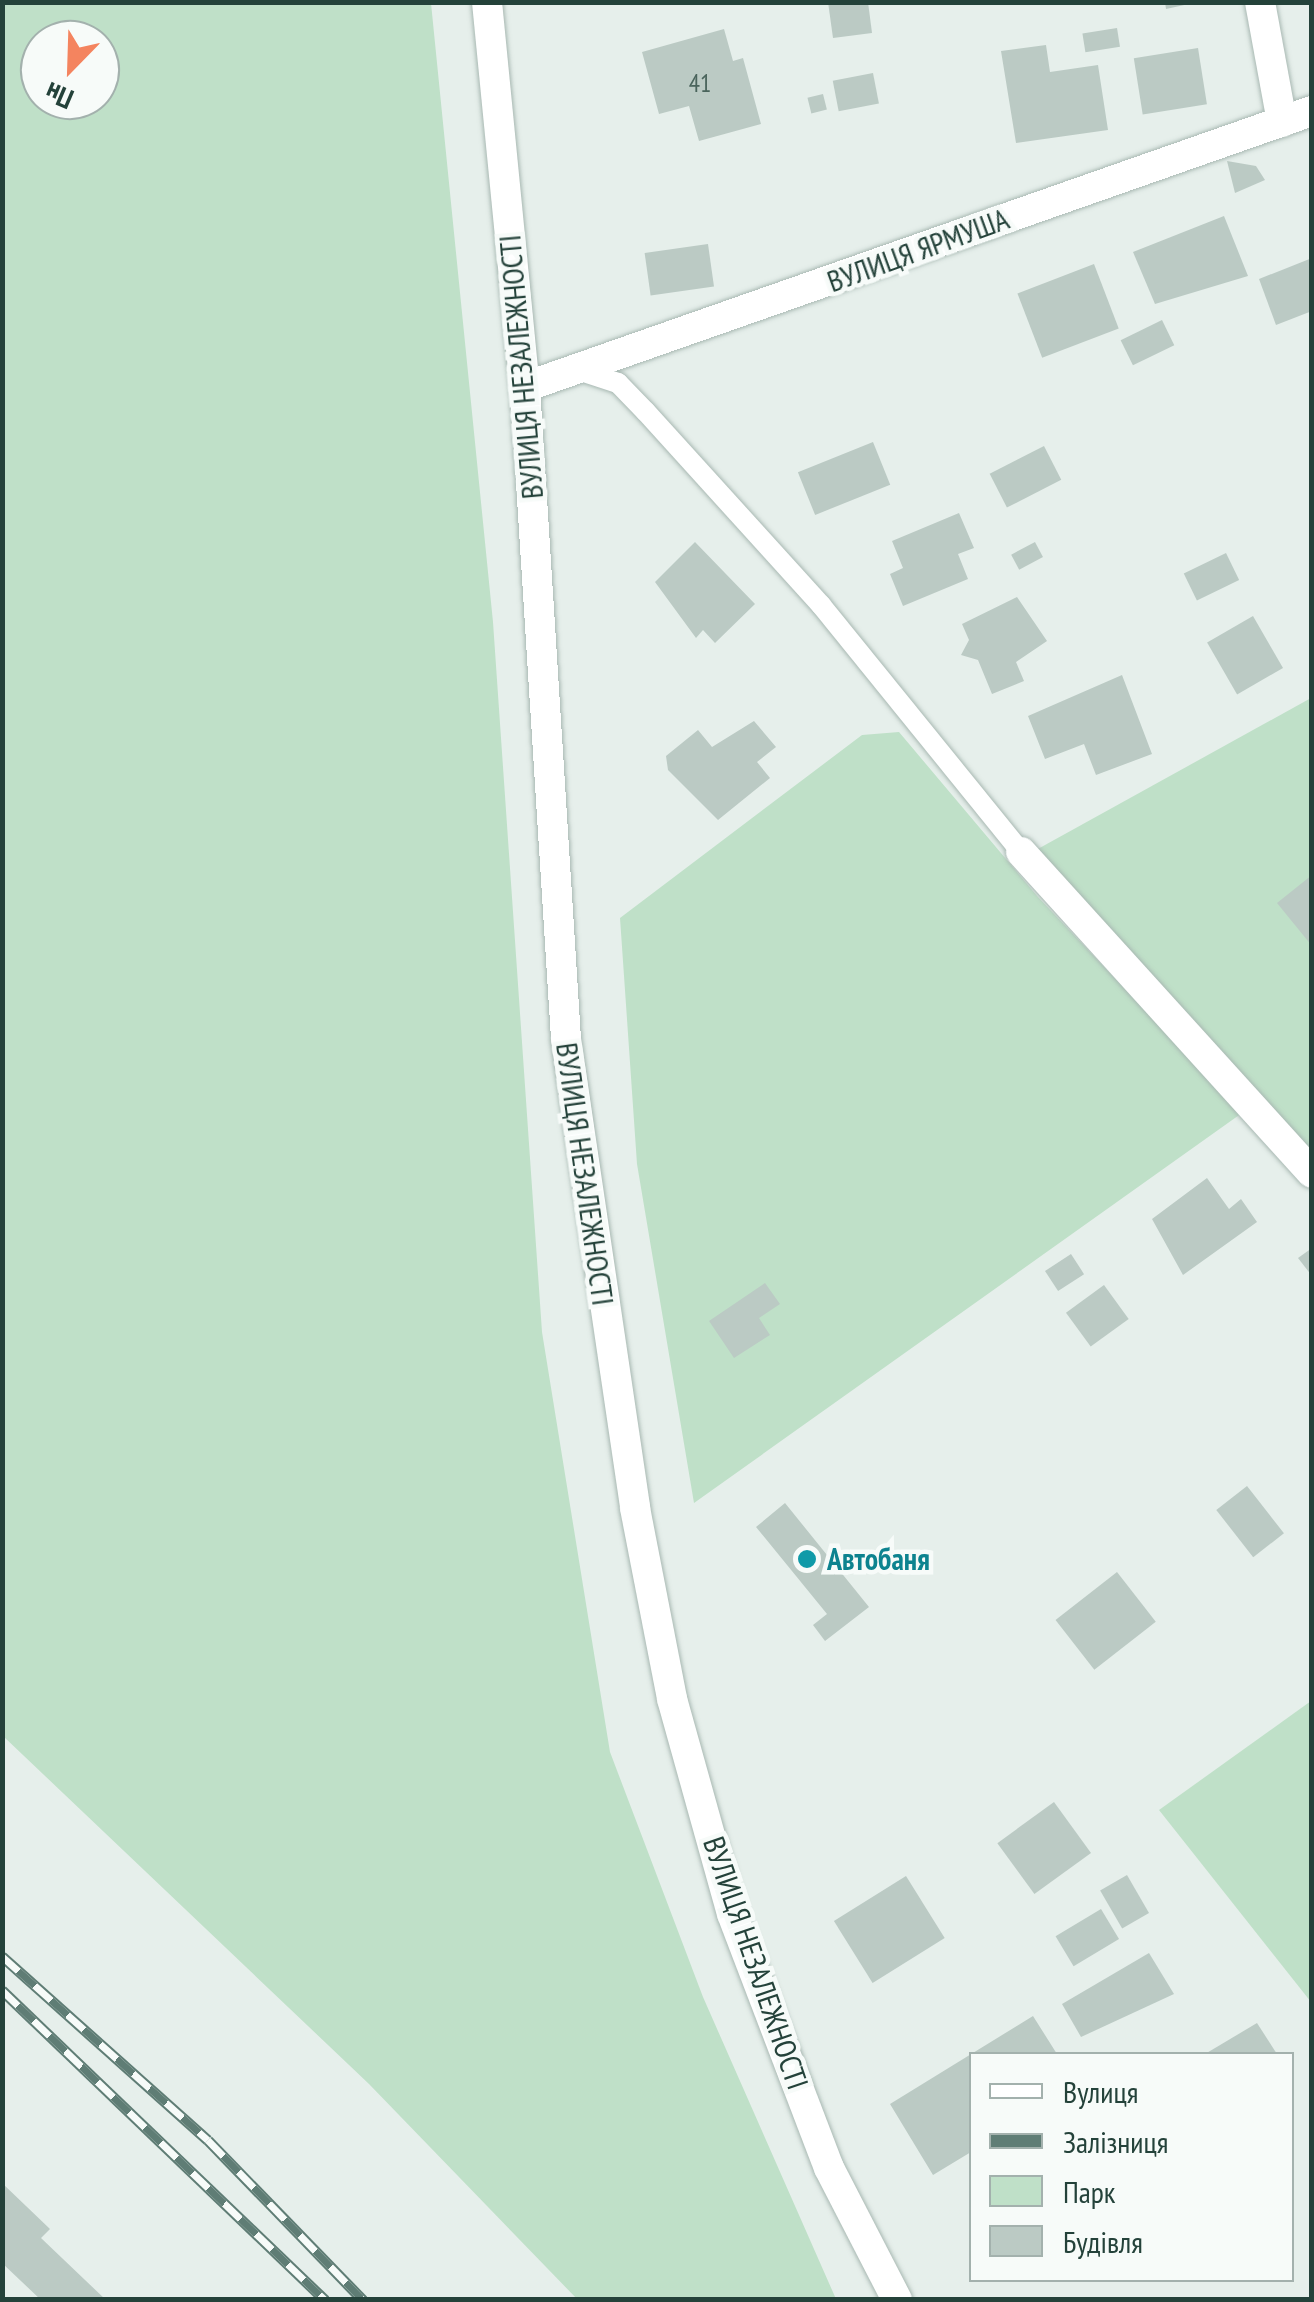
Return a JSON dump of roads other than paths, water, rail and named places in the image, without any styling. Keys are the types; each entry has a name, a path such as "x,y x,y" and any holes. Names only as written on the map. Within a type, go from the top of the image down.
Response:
{"street":[{"name":"ВУЛИЦЯ НЕЗАЛЕЖНОСТІ","path":"487,2 525,388 580,1174 664,1660 732,1914 829,2168 897,2300"},
{"path":"1260,2 1282,122"},
{"name":"ВУЛИЦЯ ЯРМУША","path":"525,388 584,372 1312,111"},
{"path":"1021,852 1312,1172"}],"lane":[{"path":"584,372 618,383 671,440 821,606 1021,852"}],"railway":[{"path":"2,1956 208,2140 363,2300"},
{"path":"2,1990 325,2300"}],"place":[{"name":"Автобаня","path":"807,1559"}]}
